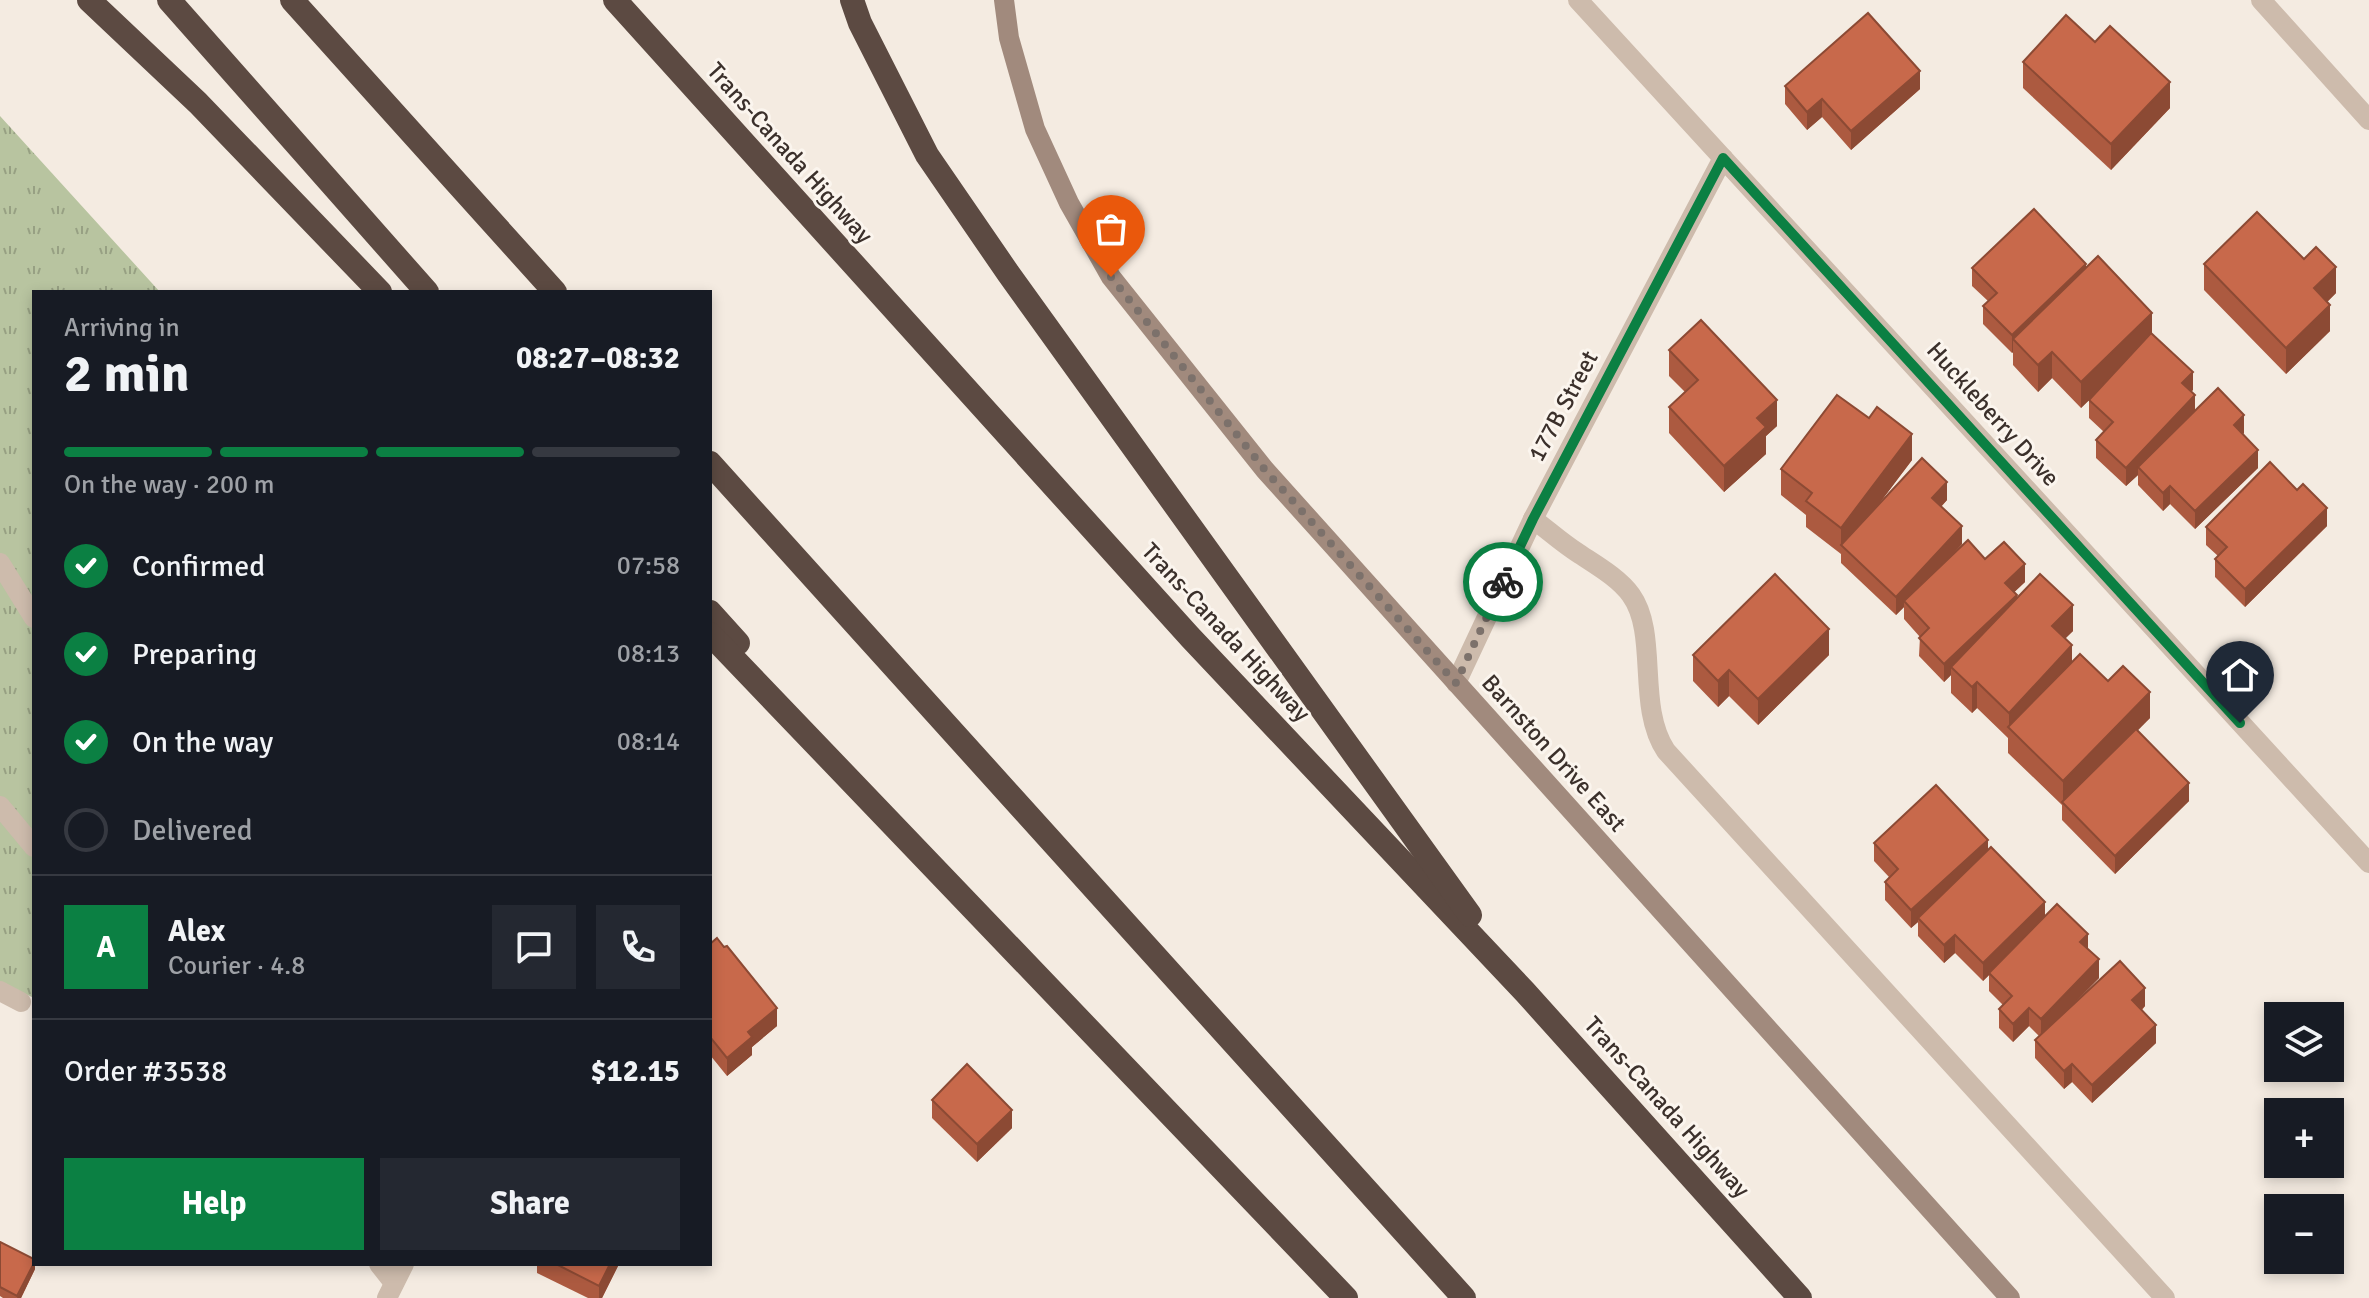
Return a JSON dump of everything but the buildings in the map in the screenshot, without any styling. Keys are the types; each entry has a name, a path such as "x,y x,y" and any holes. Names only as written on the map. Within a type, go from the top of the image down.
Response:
{"highway":[{"path":"89,0 198,103 378,290"},
{"path":"169,0 425,290"},
{"path":"292,0 553,290"},
{"name":"Trans-Canada Highway","path":"615,0 1190,637 1525,992 1800,1298"},
{"path":"852,0 860,23 927,155 1525,992"},
{"path":"712,465 1464,1298"},
{"path":"712,614 948,881"},
{"path":"712,636 1346,1298"}],"street":[{"name":"Barnston Drive East","path":"1004,0 1009,38 1035,129 1069,203 1111,277 1265,470 2010,1298"},
{"name":"Huckleberry Drive","path":"1578,0 2369,863"},
{"path":"2261,0 2369,120"},
{"name":"177B Street","path":"1456,683 1533,519 1723,158"},
{"path":"1533,519 1631,594 1640,611 1656,736 1666,751 2165,1298"},
{"path":"0,563 32,615"},
{"path":"0,806 32,845"},
{"path":"0,991 21,1002"},
{"path":"380,1266 391,1291"},
{"path":"391,1291 403,1266"}],"green space":[{"path":"0,116 158,290 32,290 32,997 0,982"}],"way so far":[{"path":"1111,277 1265,470 1456,683 1503,582"}],"route":[{"path":"1503,582 1723,158 2240,723"}]}
